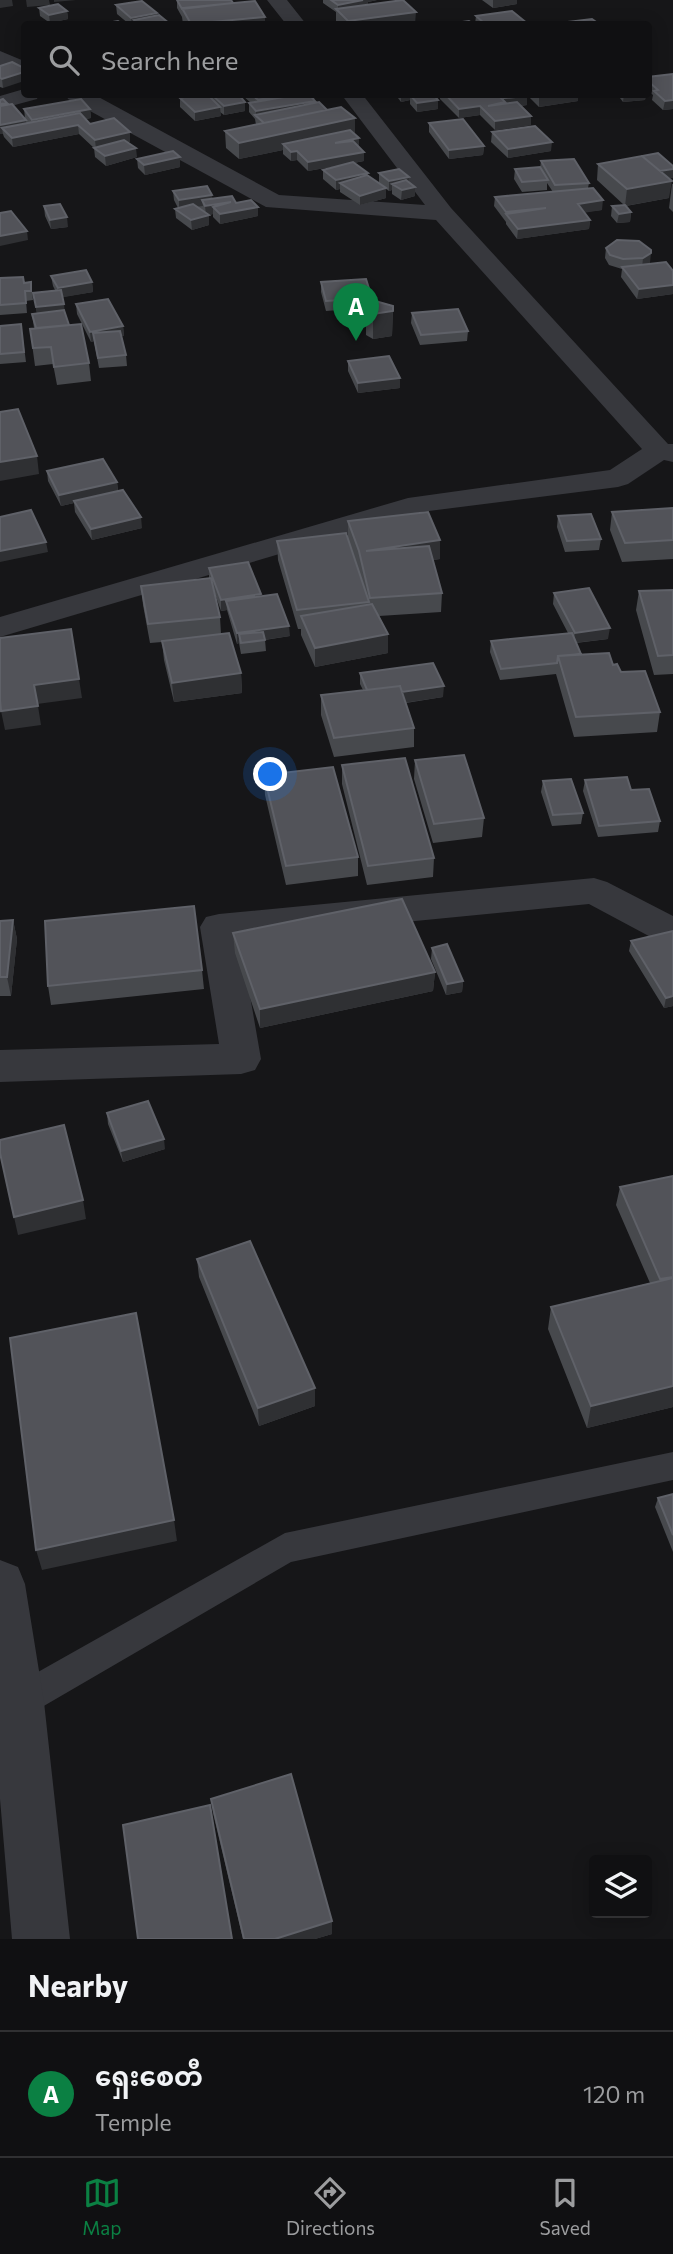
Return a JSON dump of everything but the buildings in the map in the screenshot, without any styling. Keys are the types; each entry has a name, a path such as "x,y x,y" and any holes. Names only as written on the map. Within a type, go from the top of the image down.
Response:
{"street":[{"path":"277,0 294,21"},
{"path":"0,57 21,68"},
{"path":"0,103 21,96"},
{"path":"83,98 274,202 443,213"},
{"path":"0,627 418,504 618,478 666,452 443,213 354,98"},
{"path":"0,1066 241,1059 219,927 594,891 673,932"},
{"path":"0,1584 18,1702 41,1939"}],"lane":[{"path":"18,1702 285,1548 673,1466"}],"place":[{"name":"ရှေးစေတီ","path":"356,341"}]}
